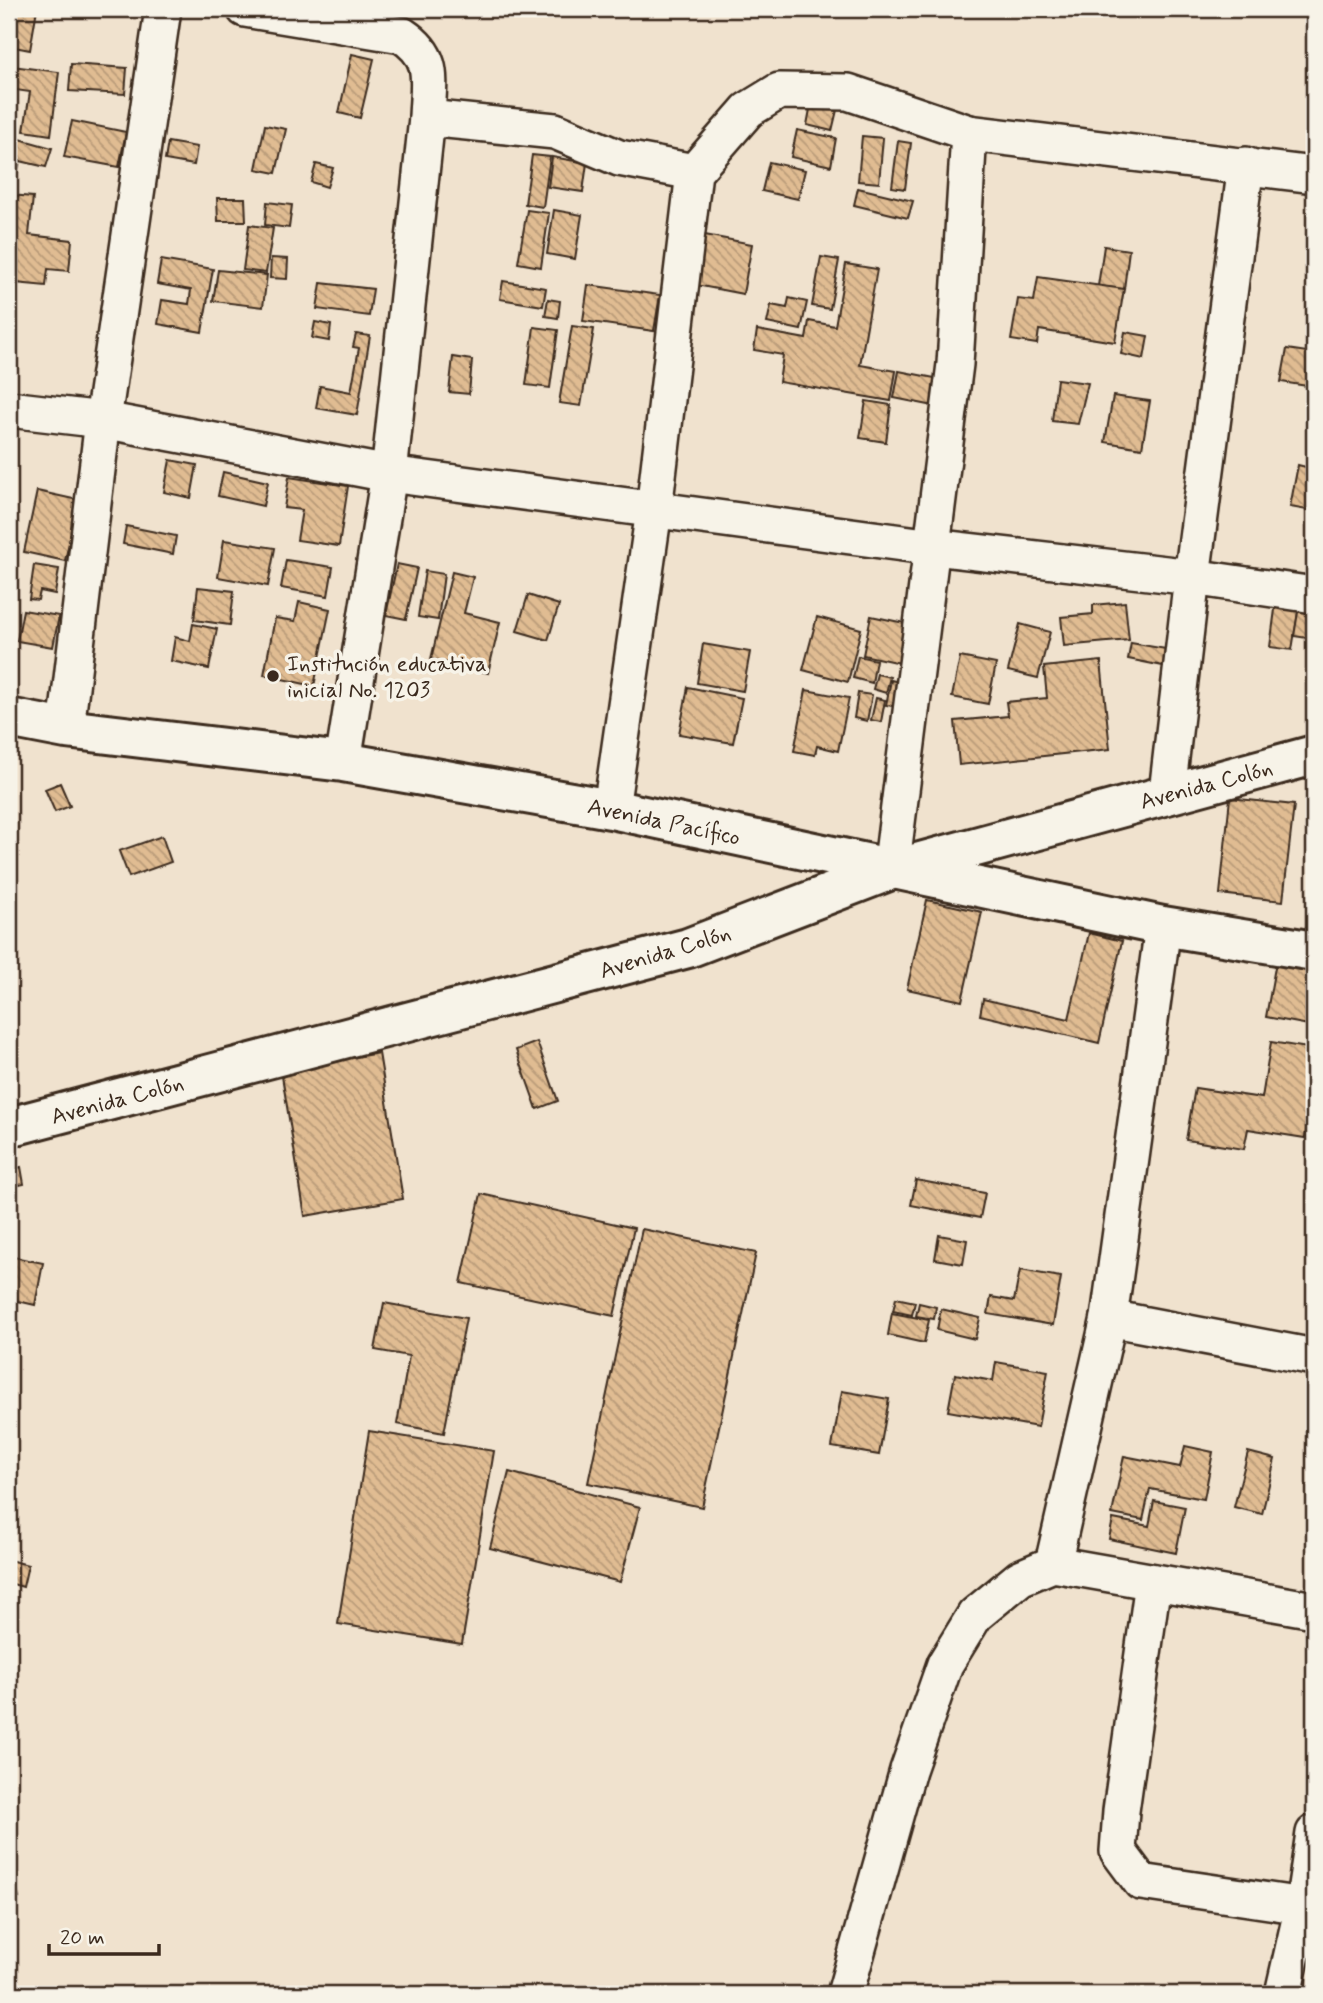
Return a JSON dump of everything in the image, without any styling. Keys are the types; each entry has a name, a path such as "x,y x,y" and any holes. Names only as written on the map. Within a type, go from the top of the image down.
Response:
{"main road":[{"name":"Avenida Pacífico","path":"9,718 66,729 343,762 611,809 1163,926 1314,951"},
{"name":"Avenida Colón","path":"9,1127 688,948 891,870 1314,755"}],"street":[{"path":"66,729 103,420 163,9"},
{"path":"244,9 402,36 418,46 428,61 427,118 389,474 343,762"},
{"path":"611,809 654,510 694,172 748,110 779,92 848,92 969,133 1314,174"},
{"path":"427,118 555,131 619,158 694,172"},
{"path":"891,870 955,364 969,133"},
{"path":"1167,793 1192,576 1246,165"},
{"path":"9,409 103,420 389,474 933,547 1192,576 1314,595"},
{"path":"1053,1564 1109,1318 1163,926"},
{"path":"1109,1318 1314,1357"},
{"path":"845,1994 908,1769 945,1664 975,1615 1020,1578 1053,1564 1314,1610"},
{"path":"1153,1582 1121,1811 1118,1851 1141,1882 1303,1906"},
{"path":"1283,1994 1303,1906 1314,1833"}],"building":[{"path":"14,9 37,9 30,50 9,46"},
{"path":"352,54 374,59 360,118 339,113"},
{"path":"71,64 127,68 125,94 69,91"},
{"path":"12,66 59,72 51,135 24,131 30,92 9,89"},
{"path":"811,104 837,110 832,131 807,125"},
{"path":"72,121 126,132 119,167 64,157"},
{"path":"265,125 286,129 276,173 256,169"},
{"path":"797,130 836,138 831,166 791,157"},
{"path":"9,136 52,148 46,167 20,161 17,173 9,171"},
{"path":"862,136 883,138 879,183 858,181"},
{"path":"898,141 911,143 905,189 892,187"},
{"path":"168,142 197,147 194,165 165,160"},
{"path":"532,155 550,157 543,207 525,204"},
{"path":"552,157 587,163 583,192 548,187"},
{"path":"769,162 805,170 798,199 762,191"},
{"path":"316,164 333,168 327,187 311,182"},
{"path":"858,188 913,201 908,218 854,205"},
{"path":"10,195 33,197 29,235 72,240 69,271 48,269 46,286 16,283 18,263 9,262"},
{"path":"217,198 245,198 246,221 218,221"},
{"path":"267,202 292,205 289,228 265,225"},
{"path":"527,210 549,213 541,267 518,263"},
{"path":"554,210 582,215 575,259 547,254"},
{"path":"249,225 273,228 266,273 243,270"},
{"path":"705,235 752,244 743,294 696,285"},
{"path":"1104,246 1129,250 1124,289 1098,286"},
{"path":"821,257 839,260 830,309 812,306"},
{"path":"271,258 288,259 287,279 270,278"},
{"path":"161,260 213,269 202,332 158,324 162,300 189,304 191,290 157,284"},
{"path":"846,264 877,269 860,365 896,371 891,401 779,382 783,355 754,350 757,330 806,339 809,321 835,326"},
{"path":"218,270 267,275 263,307 213,301"},
{"path":"1038,277 1124,289 1115,342 1039,330 1037,344 1011,340 1018,299 1034,301"},
{"path":"503,281 546,288 543,306 500,299"},
{"path":"321,283 373,289 369,316 317,309"},
{"path":"588,285 660,295 654,331 583,321"},
{"path":"789,298 807,302 801,330 767,323 771,305 787,308"},
{"path":"548,299 560,301 558,318 545,316"},
{"path":"315,322 331,325 329,341 312,338"},
{"path":"572,326 594,329 581,406 559,403"},
{"path":"534,327 558,330 550,388 526,385"},
{"path":"1125,332 1148,336 1144,359 1121,354"},
{"path":"356,334 370,336 357,415 316,408 320,386 351,392 359,348 353,347"},
{"path":"1287,349 1314,353 1314,387 1281,382"},
{"path":"453,357 472,360 469,394 449,392"},
{"path":"899,371 950,381 944,408 894,398"},
{"path":"1057,379 1088,383 1078,424 1052,421"},
{"path":"1113,396 1150,401 1142,448 1105,442"},
{"path":"866,401 891,405 886,442 860,438"},
{"path":"170,460 197,465 191,498 164,492"},
{"path":"1298,465 1314,469 1314,529 1310,528 1313,511 1290,507"},
{"path":"223,472 268,482 263,506 218,496"},
{"path":"289,477 348,486 339,546 297,540 302,510 284,508"},
{"path":"37,491 78,500 65,561 24,552"},
{"path":"126,526 176,536 173,554 123,544"},
{"path":"224,540 275,548 268,586 218,577"},
{"path":"286,560 333,567 328,596 281,588"},
{"path":"397,564 417,568 406,619 386,615"},
{"path":"34,565 59,569 55,594 40,591 38,600 29,599"},
{"path":"425,571 444,574 438,620 418,617"},
{"path":"452,572 473,577 464,613 500,622 488,673 431,659"},
{"path":"198,587 234,591 230,625 194,620"},
{"path":"528,595 559,605 548,640 517,631"},
{"path":"299,602 330,609 314,686 264,675 275,618 295,621"},
{"path":"1125,602 1129,640 1064,646 1061,617 1093,614 1093,605"},
{"path":"1276,602 1299,606 1292,650 1270,647"},
{"path":"1299,606 1314,608 1314,639 1294,636"},
{"path":"23,610 59,616 53,647 17,641"},
{"path":"871,616 914,625 905,664 863,655"},
{"path":"817,617 861,629 848,682 803,670"},
{"path":"193,624 217,629 209,669 171,661 175,637 190,641"},
{"path":"1020,624 1050,632 1038,678 1008,671"},
{"path":"1131,643 1166,649 1163,666 1128,659"},
{"path":"703,644 750,652 743,691 697,683"},
{"path":"858,656 876,660 872,683 853,678"},
{"path":"960,657 996,664 988,704 952,697"},
{"path":"1101,661 1110,749 959,765 955,721 1008,716 1006,702 1047,698 1044,667"},
{"path":"877,674 890,677 886,693 873,689"},
{"path":"891,680 903,683 899,707 886,705"},
{"path":"688,687 742,698 733,743 679,734"},
{"path":"806,690 849,698 838,751 817,746 815,755 794,751"},
{"path":"858,693 872,695 867,721 854,718"},
{"path":"876,698 885,700 881,722 871,720"},
{"path":"60,783 70,806 55,812 45,789"},
{"path":"1230,798 1294,805 1283,901 1220,894"},
{"path":"162,836 171,862 129,877 119,851"},
{"path":"927,900 982,912 962,1001 907,989"},
{"path":"1089,933 1122,941 1099,1043 980,1015 983,999 1069,1019"},
{"path":"1277,956 1314,963 1314,1026 1266,1017"},
{"path":"537,1042 558,1101 537,1109 516,1050"},
{"path":"1271,1042 1314,1049 1314,1080 1305,1138 1248,1129 1244,1149 1186,1140 1195,1088 1262,1098"},
{"path":"379,1053 403,1199 305,1216 281,1070"},
{"path":"21,1167 24,1184 9,1187 9,1170"},
{"path":"916,1180 985,1193 980,1218 911,1205"},
{"path":"481,1194 634,1228 614,1316 461,1283"},
{"path":"642,1229 756,1253 702,1507 588,1483"},
{"path":"939,1235 967,1240 963,1264 935,1259"},
{"path":"9,1256 43,1263 35,1305 9,1299"},
{"path":"1020,1270 1061,1277 1053,1325 988,1314 991,1297 1014,1301"},
{"path":"896,1298 915,1302 912,1315 893,1311"},
{"path":"384,1303 466,1318 444,1433 397,1424 409,1356 375,1350"},
{"path":"919,1303 936,1307 934,1319 916,1316"},
{"path":"941,1309 980,1318 975,1339 937,1330"},
{"path":"892,1313 929,1320 924,1343 888,1335"},
{"path":"996,1362 1048,1371 1038,1427 948,1411 955,1374 993,1381"},
{"path":"842,1391 889,1399 879,1455 832,1447"},
{"path":"369,1431 494,1451 462,1644 338,1624"},
{"path":"1185,1446 1213,1452 1204,1499 1150,1489 1143,1520 1112,1514 1124,1456 1180,1467"},
{"path":"1248,1452 1275,1459 1262,1514 1234,1507"},
{"path":"509,1472 640,1507 620,1582 490,1548"},
{"path":"1154,1501 1185,1507 1176,1553 1109,1539 1113,1519 1149,1526"},
{"path":"9,1560 28,1565 23,1587 9,1583"},
{"path":"9,1857 19,1898 9,1901"}],"place":[{"name":"Institución educativa inicial No. 1203","path":"273,676"}]}
